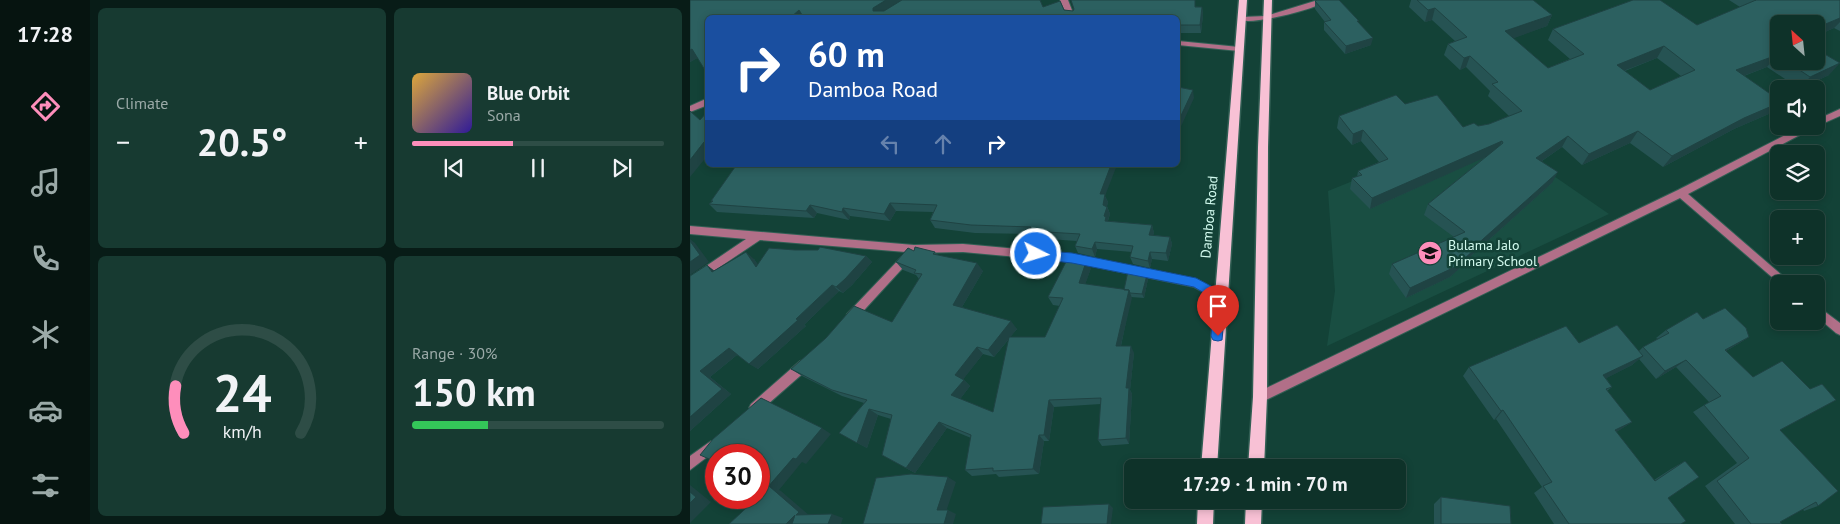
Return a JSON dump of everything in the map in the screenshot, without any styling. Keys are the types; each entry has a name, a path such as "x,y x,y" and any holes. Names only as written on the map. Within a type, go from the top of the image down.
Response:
{"main road":[{"name":"Damboa Road","path":"1210,459 1243,0"},
{"path":"1256,459 1260,396 1264,221 1263,146 1268,0"},
{"path":"1205,524 1206,509"},
{"path":"1253,524 1254,509"}],"street":[{"path":"1064,0 1071,15"},
{"path":"1242,19 1267,18 1326,0"},
{"path":"1180,43 1239,49"},
{"path":"690,109 705,102"},
{"path":"1825,120 1840,112"},
{"path":"1260,396 1681,192 1793,135"},
{"path":"1681,192 1777,275"},
{"path":"690,230 914,249 963,248 1072,258 1196,283 1220,297"},
{"path":"690,283 759,235"},
{"path":"843,326 914,249"},
{"path":"1825,317 1840,330"},
{"path":"746,416 810,360"},
{"path":"690,464 718,441"}],"shaded area":[{"name":"Bulama Jalo Primary School","path":"1484,128 1609,214 1327,346 1335,291 1328,191"}],"building":[{"path":"690,0 886,0 873,8 873,11 884,11 902,0 1040,0 1043,7 1060,1 1064,10 1073,11 1071,0 1195,0 1195,7 1202,7 1200,25 1180,25 1180,15 802,15 799,10 793,15 705,15 705,70 692,49 690,50"},
{"path":"1339,0 1373,38 1346,46 1324,22 1331,20 1315,1"},
{"path":"1417,0 1533,0 1552,15 1505,31 1548,68 1584,54 1553,29 1633,0 1660,0 1697,25 1756,0 1840,0 1840,18 1825,24 1825,15 1770,15 1770,58 1736,70 1770,94 1770,107 1744,118 1672,156 1638,131 1589,154 1568,136 1536,158 1558,172 1473,248 1474,250 1455,267 1410,288 1392,264 1465,232 1428,204 1503,143 1502,141 1372,198 1352,178 1362,175 1358,171 1388,159 1363,130 1353,134 1339,116 1396,95 1405,104 1437,95 1463,127 1474,123 1478,126 1489,124 1522,111 1492,84 1498,82 1470,56 1464,58 1448,44 1467,37 1435,8 1428,10","holes":["1664,46 1695,70 1650,90 1617,65"]},
{"path":"1825,54 1840,63 1825,70"},
{"path":"1800,70 1825,70 1810,77"},
{"path":"1180,87 1193,90 1180,118"},
{"path":"690,111 700,120 705,114 705,142 690,160"},
{"path":"735,167 1110,167 1100,194 1105,194 1103,205 1107,207 1104,216 1106,217 1105,221 1152,225 1149,235 1170,237 1166,253 1150,252 1148,261 1130,257 1133,246 1095,242 1092,249 1075,246 1080,234 1030,231 1031,227 971,225 930,220 937,205 890,203 884,214 843,208 842,212 810,205 806,211 709,204 713,201 711,201"},
{"path":"690,241 700,255 690,262"},
{"path":"820,247 866,256 845,279 836,287 832,285 796,319 798,320 749,364 729,348 700,371 722,389 690,417 690,276 707,265 712,272 746,252 756,267 769,248 818,250"},
{"path":"915,247 935,252 933,254 977,263 953,305 1011,321 988,350 977,347 955,375 964,380 951,395 993,412 1009,337 1045,337 1063,298 1048,297 1069,256 1087,259 1079,283 1129,290 1116,346 1131,346 1126,388 1129,388 1126,438 1098,440 1101,398 1049,400 1044,435 1039,435 1033,469 993,471 993,468 965,470 971,435 939,422 906,468 882,455 892,415 869,409 857,443 839,433 867,400 832,390 791,369 826,338 854,306 892,322 922,274 914,273 916,270 896,262 908,248 914,251"},
{"path":"1128,271 1147,275 1142,294 1130,293 1129,290 1124,290"},
{"path":"1725,308 1746,328 1749,337 1725,350 1753,377 1782,361 1810,389 1822,384 1836,400 1780,430 1838,491 1818,506 1816,502 1780,522 1782,524 1751,524 1717,481 1749,458 1704,405 1721,396 1686,360 1665,371 1643,347 1669,333 1666,330 1697,312 1703,319"},
{"path":"1617,325 1643,356 1603,375 1612,387 1606,389 1632,422 1615,430 1655,481 1685,461 1699,477 1668,498 1686,521 1681,524 1569,524 1543,486 1552,482 1503,410 1501,411 1469,367 1566,326 1579,343"},
{"path":"761,398 822,428 796,459 793,458 770,485 770,444 709,444"},
{"path":"705,449 705,457 700,455"},
{"path":"911,474 948,477 937,510 948,510 944,524 863,524 876,478"},
{"path":"770,487 799,512 796,515 832,514 828,524 792,524 795,515 786,524 729,524 745,509 770,509"},
{"path":"690,492 696,497 690,503"},
{"path":"1441,497 1510,506 1511,524 1441,524"},
{"path":"1109,504 1107,524 1041,524 1043,507"}],"place":[{"name":"Bulama Jalo Primary School","path":"1430,253"}],"route":[{"path":"1036,254 1072,258 1196,283 1220,297 1218,336"}]}
